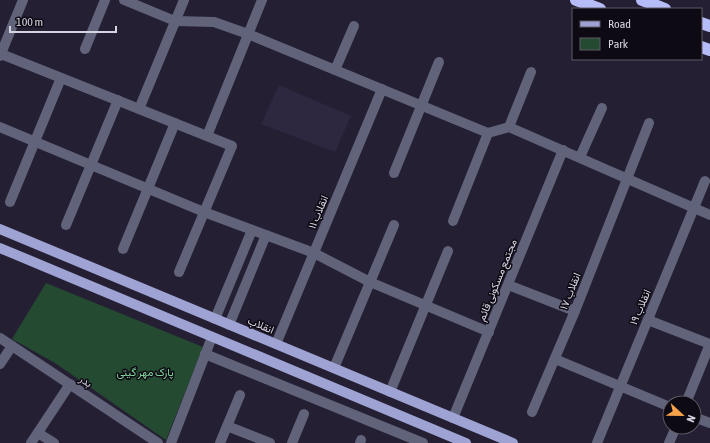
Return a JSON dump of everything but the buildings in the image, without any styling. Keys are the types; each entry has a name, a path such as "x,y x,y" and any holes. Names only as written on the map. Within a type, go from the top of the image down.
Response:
{"highway":[{"path":"576,0 597,8"},
{"path":"642,0 662,8"}],"main road":[{"name":"انقلاب","path":"0,229 513,443"},
{"path":"0,248 466,443"},
{"path":"299,373 306,357"}],"street":[{"path":"23,0 0,55 139,108 232,146 179,272"},
{"path":"85,49 105,0"},
{"path":"124,0 175,21 214,22 248,34 488,133 509,127 710,214"},
{"path":"139,108 184,0"},
{"path":"207,136 262,0"},
{"path":"335,70 354,26"},
{"path":"394,173 439,62"},
{"path":"509,127 531,72"},
{"path":"10,202 61,78"},
{"name":"انقلاب ۱۱","path":"276,344 382,89"},
{"path":"66,225 118,100"},
{"path":"580,157 602,108"},
{"path":"123,249 174,123"},
{"name":"انقلاب ۱۷","path":"532,412 629,178 649,123"},
{"path":"0,127 204,212 314,253 370,282 489,332"},
{"path":"453,221 488,133"},
{"name":"مجتمع مسکونی قائم","path":"453,418 563,150"},
{"name":"انقلاب ۱۹","path":"597,443 705,181"},
{"path":"334,368 394,225"},
{"path":"215,319 252,230"},
{"path":"229,325 266,235"},
{"path":"390,392 448,251"},
{"path":"508,285 575,311"},
{"path":"648,320 710,344 689,395"},
{"path":"171,443 212,337"},
{"name":"بدر","path":"0,338 158,443"},
{"path":"0,364 12,346"},
{"path":"205,354 423,443"},
{"path":"555,359 662,404"},
{"path":"31,443 70,384"},
{"path":"220,443 240,395"},
{"path":"292,443 304,414"},
{"path":"227,426 270,443"},
{"path":"38,433 54,443"}],"shaded area":[{"path":"279,85 351,116 335,152 261,124"}],"green space":[{"name":"پارک مهر گیتی","path":"46,283 203,347 166,440 55,363 12,339"}]}
